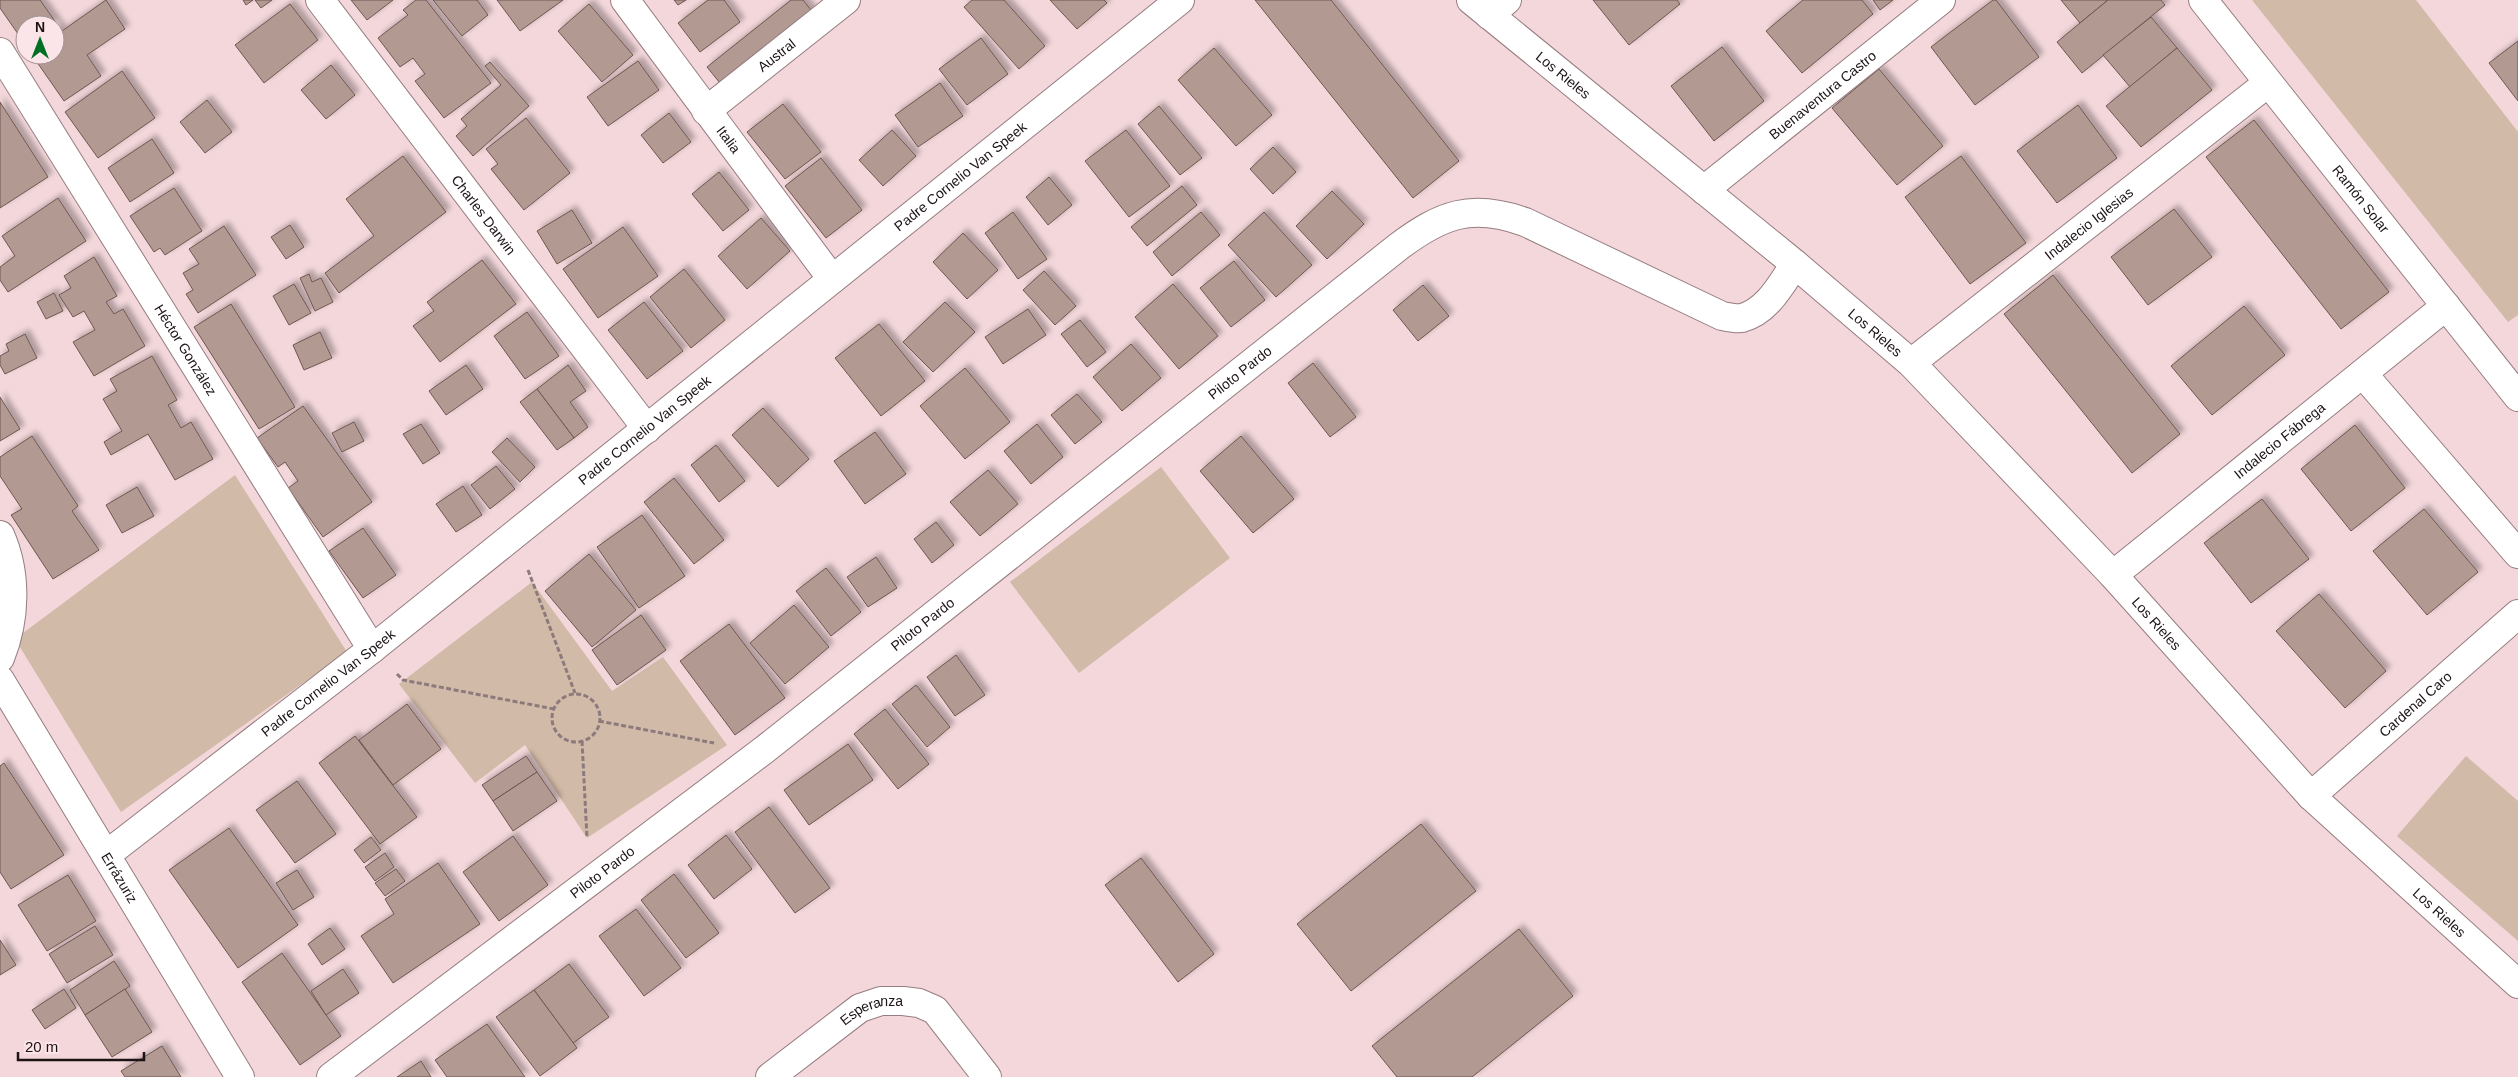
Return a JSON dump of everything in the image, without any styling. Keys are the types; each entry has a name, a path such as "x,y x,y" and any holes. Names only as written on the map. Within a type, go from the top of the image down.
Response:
{"street":[{"name":"Charles Darwin","path":"320,0 647,429"},
{"name":"Italia","path":"625,0 832,279"},
{"name":"Austral","path":"706,111 846,0"},
{"name":"Padre Cornelio Van Speek","path":"106,855 372,649 1180,0"},
{"name":"Buenaventura Castro","path":"1704,190 1941,0"},
{"name":"Ramón Solar","path":"2203,0 2446,306 2514,385"},
{"name":"Los Rieles","path":"1489,5 1704,190 1795,264 1911,363 2113,575 2311,796 2518,984"},
{"name":"Héctor González","path":"0,52 372,649"},
{"name":"Indalecio Iglesias","path":"1911,363 2268,83"},
{"name":"Piloto Pardo","path":"331,1077 750,760 1420,230 1438,220 1457,214 1480,212 1503,214 1525,222 1722,316 1740,318 1755,312 1767,304 1795,264"},
{"name":"Indalecio Fábrega","path":"2113,575 2446,306"},
{"path":"2363,374 2518,554"},
{"path":"0,535 11,574 12,606 9,629 0,658"},
{"name":"Cardenal Caro","path":"2311,796 2518,614"},
{"name":"Errázuriz","path":"0,680 240,1077"},
{"name":"Esperanza","path":"770,1077 860,1008 881,1001 919,1003 935,1010 987,1077"}],"path":[{"path":"515,534 575,693"},
{"path":"372,649 404,680 554,709"},
{"path":"575,693 587,696 595,704 600,714 599,721 592,735 582,741 570,741 560,736 553,727 551,715 554,709 564,696 575,693"},
{"path":"599,721 727,745 750,760"},
{"path":"582,741 587,838 597,876"}],"shaded area":[{"path":"2252,0 2416,0 2518,132 2518,315 2508,322"},
{"path":"1161,467 1230,558 1079,673 1010,582"},
{"path":"235,475 347,652 121,812 15,639"},
{"path":"532,582 612,691 663,657 727,745 587,838 525,745 475,783 399,684"},
{"path":"2466,756 2518,801 2518,941 2397,836"}],"building":[{"path":"0,0 40,0 51,15 15,15 15,30 0,8"},
{"path":"106,0 125,29 87,55 101,76 64,101 39,65 65,65 65,29"},
{"path":"243,0 253,0 246,5"},
{"path":"255,0 272,0 261,8"},
{"path":"351,0 393,0 367,20"},
{"path":"416,0 426,0 491,83 444,118 415,81 425,74 413,58 400,67 378,38 408,15 403,10"},
{"path":"433,0 477,0 488,15 462,36"},
{"path":"497,0 563,0 520,31"},
{"path":"674,0 686,0 678,5"},
{"path":"708,0 724,0 740,22 700,52 678,23"},
{"path":"791,0 803,0 815,15 724,88 707,67"},
{"path":"972,0 1004,0 1045,46 1019,69 964,7"},
{"path":"1050,0 1104,0 1107,3 1077,29"},
{"path":"1255,0 1331,0 1459,161 1413,198"},
{"path":"1593,0 1677,0 1680,4 1629,45"},
{"path":"1803,0 1862,0 1873,14 1802,73 1766,31"},
{"path":"1873,0 1893,0 1880,10"},
{"path":"1993,0 1996,0 2039,57 1975,105 1931,47"},
{"path":"2061,0 2108,0 2080,23"},
{"path":"2108,0 2161,0 2165,5 2082,73 2057,42"},
{"path":"290,4 318,40 264,83 235,45"},
{"path":"589,4 633,55 602,82 558,31"},
{"path":"2151,17 2177,48 2130,87 2103,55"},
{"path":"981,38 1008,74 967,105 939,69"},
{"path":"2518,41 2518,101 2489,63"},
{"path":"1722,47 1764,101 1714,141 1671,86"},
{"path":"1214,48 1272,115 1236,146 1178,80"},
{"path":"2177,48 2212,90 2141,147 2106,106"},
{"path":"638,61 659,90 608,126 587,97"},
{"path":"490,62 529,106 473,156 456,136 467,126 461,119 501,85 485,66"},
{"path":"331,65 355,95 326,119 301,90"},
{"path":"1879,69 1943,146 1897,185 1832,108"},
{"path":"122,71 155,118 98,158 65,112"},
{"path":"940,83 963,116 918,147 895,115"},
{"path":"207,100 232,132 205,153 180,122"},
{"path":"0,102 48,177 0,208"},
{"path":"783,104 821,152 785,179 747,132"},
{"path":"2078,105 2117,158 2057,203 2017,151"},
{"path":"1159,106 1202,158 1180,175 1138,124"},
{"path":"669,113 691,142 663,163 641,135"},
{"path":"526,118 570,173 524,210 491,169 498,164 486,149"},
{"path":"2254,120 2389,292 2341,329 2206,157"},
{"path":"892,130 916,156 883,186 859,160"},
{"path":"1126,130 1170,186 1129,217 1085,161"},
{"path":"152,139 174,173 130,202 108,168"},
{"path":"1273,147 1296,172 1273,194 1250,169"},
{"path":"403,156 446,212 339,293 325,273 374,236 346,199"},
{"path":"1961,156 2026,243 1970,284 1905,197"},
{"path":"821,158 862,210 826,238 785,186"},
{"path":"719,172 749,210 723,231 692,194"},
{"path":"1049,177 1072,205 1048,225 1026,197"},
{"path":"1182,186 1197,205 1147,246 1131,227"},
{"path":"174,188 202,231 165,255 160,248 154,252 130,216"},
{"path":"1332,191 1364,224 1327,259 1296,226"},
{"path":"58,198 86,241 8,292 0,280 0,267 15,256 2,236"},
{"path":"2174,209 2212,257 2148,305 2111,257"},
{"path":"572,210 592,243 557,264 537,231"},
{"path":"1013,212 1047,259 1018,279 985,233"},
{"path":"1201,212 1220,235 1172,276 1153,252"},
{"path":"1264,212 1312,265 1276,297 1228,245"},
{"path":"761,218 790,251 747,289 718,256"},
{"path":"290,225 304,247 286,259 271,237"},
{"path":"224,226 256,275 198,313 186,294 193,290 183,273 199,264 189,249"},
{"path":"623,227 658,276 598,318 563,269"},
{"path":"963,233 998,270 967,299 933,262"},
{"path":"94,257 117,296 106,302 114,314 123,309 145,346 94,376 73,342 95,330 84,311 73,317 59,295 71,288 64,276"},
{"path":"482,260 516,304 440,362 413,326 434,311 427,302"},
{"path":"1234,261 1265,300 1231,327 1200,288"},
{"path":"684,269 725,320 691,348 650,297"},
{"path":"1044,271 1076,306 1055,325 1023,290"},
{"path":"309,274 312,282 321,278 333,302 315,311 300,278"},
{"path":"2053,275 2180,434 2132,473 2004,314"},
{"path":"294,284 311,313 289,325 273,296"},
{"path":"1173,284 1218,336 1179,369 1135,317"},
{"path":"1423,285 1449,316 1418,341 1393,310"},
{"path":"54,293 63,311 46,319 37,302"},
{"path":"644,302 683,351 647,379 608,330"},
{"path":"945,302 975,332 933,372 903,342"},
{"path":"231,304 295,407 259,429 194,327"},
{"path":"2244,306 2285,355 2212,415 2171,366"},
{"path":"1028,309 1046,335 1003,364 985,337"},
{"path":"527,312 559,356 525,379 494,336"},
{"path":"1080,320 1106,352 1087,367 1061,334"},
{"path":"879,324 925,381 881,416 835,358"},
{"path":"320,332 332,358 304,370 293,345"},
{"path":"25,334 37,358 5,374 0,365 0,356 9,351 6,344"},
{"path":"1131,344 1161,378 1122,411 1093,377"},
{"path":"152,356 177,400 168,405 181,428 191,422 213,459 175,480 148,434 111,455 104,442 122,431 103,399 117,391 110,379"},
{"path":"1313,363 1356,417 1330,437 1288,383"},
{"path":"466,365 483,389 446,415 429,391"},
{"path":"568,365 586,391 570,402 588,427 574,438 537,389"},
{"path":"965,368 1010,422 965,459 920,406"},
{"path":"537,389 574,438 557,450 520,402"},
{"path":"1077,394 1102,422 1075,444 1051,415"},
{"path":"0,397 20,429 0,441"},
{"path":"303,406 372,502 323,537 288,488 298,481 285,462 278,467 257,438"},
{"path":"763,408 809,459 778,487 732,435"},
{"path":"354,422 364,441 342,452 332,433"},
{"path":"421,424 440,453 423,464 403,434"},
{"path":"1037,424 1063,457 1031,484 1004,451"},
{"path":"2355,425 2405,488 2351,531 2301,469"},
{"path":"875,432 906,474 865,504 834,461"},
{"path":"32,436 78,506 72,511 99,550 53,579 11,515 22,509 0,476 0,457"},
{"path":"1241,436 1294,499 1253,533 1200,471"},
{"path":"507,438 535,467 520,482 492,452"},
{"path":"716,445 745,481 719,502 691,465"},
{"path":"496,466 515,489 490,509 471,485"},
{"path":"988,470 1018,504 980,536 950,502"},
{"path":"674,478 724,540 694,564 644,502"},
{"path":"463,486 482,515 456,532 436,504"},
{"path":"137,487 154,516 122,533 106,505"},
{"path":"2262,499 2309,559 2251,603 2204,543"},
{"path":"2424,509 2478,572 2427,615 2373,551"},
{"path":"642,515 685,576 639,608 597,547"},
{"path":"936,522 954,545 932,563 914,539"},
{"path":"363,528 396,575 363,598 329,551"},
{"path":"589,554 636,610 592,647 545,591"},
{"path":"876,557 897,588 868,607 847,577"},
{"path":"826,568 861,612 831,636 796,591"},
{"path":"2319,594 2386,671 2345,708 2276,631"},
{"path":"794,605 829,647 785,684 750,643"},
{"path":"641,615 666,650 617,685 592,650"},
{"path":"729,624 785,698 735,735 680,661"},
{"path":"956,655 985,695 955,716 927,677"},
{"path":"916,685 950,727 927,747 892,704"},
{"path":"407,704 441,749 393,785 359,740"},
{"path":"885,709 929,764 898,789 854,734"},
{"path":"355,736 417,817 380,844 319,763"},
{"path":"848,744 873,780 809,825 784,790"},
{"path":"526,756 537,772 493,801 482,785"},
{"path":"4,763 64,855 11,889 0,872 0,766"},
{"path":"537,772 557,801 513,831 493,801"},
{"path":"297,781 336,834 295,863 256,810"},
{"path":"769,807 830,888 795,913 735,832"},
{"path":"1421,824 1476,891 1351,991 1297,924"},
{"path":"229,828 298,925 238,968 169,870"},
{"path":"726,835 752,869 714,899 688,865"},
{"path":"513,836 548,885 499,921 463,872"},
{"path":"371,837 381,850 364,863 354,850"},
{"path":"385,853 394,867 375,881 365,867"},
{"path":"1141,858 1214,954 1178,982 1105,885"},
{"path":"438,863 480,924 393,983 361,936 394,914 385,899"},
{"path":"396,869 405,881 385,896 375,883"},
{"path":"297,870 314,897 293,910 276,883"},
{"path":"674,874 719,933 686,958 641,900"},
{"path":"68,875 96,921 47,951 18,905"},
{"path":"636,909 681,968 644,996 599,936"},
{"path":"95,926 113,955 67,983 49,954"},
{"path":"330,928 345,949 322,965 308,944"},
{"path":"1519,929 1573,996 1472,1077 1397,1077 1372,1046"},
{"path":"0,940 16,965 0,975"},
{"path":"282,953 341,1036 300,1065 242,982"},
{"path":"114,961 130,986 85,1015 70,990"},
{"path":"569,964 609,1017 573,1043 534,990"},
{"path":"343,969 359,993 326,1015 311,991"},
{"path":"64,989 76,1008 45,1029 32,1010"},
{"path":"125,989 152,1032 112,1057 85,1015"},
{"path":"534,990 577,1048 540,1076 496,1017"},
{"path":"487,1024 525,1077 447,1077 435,1060"},
{"path":"162,1046 181,1077 125,1077 121,1071"},
{"path":"421,1061 431,1077 397,1077"}]}
